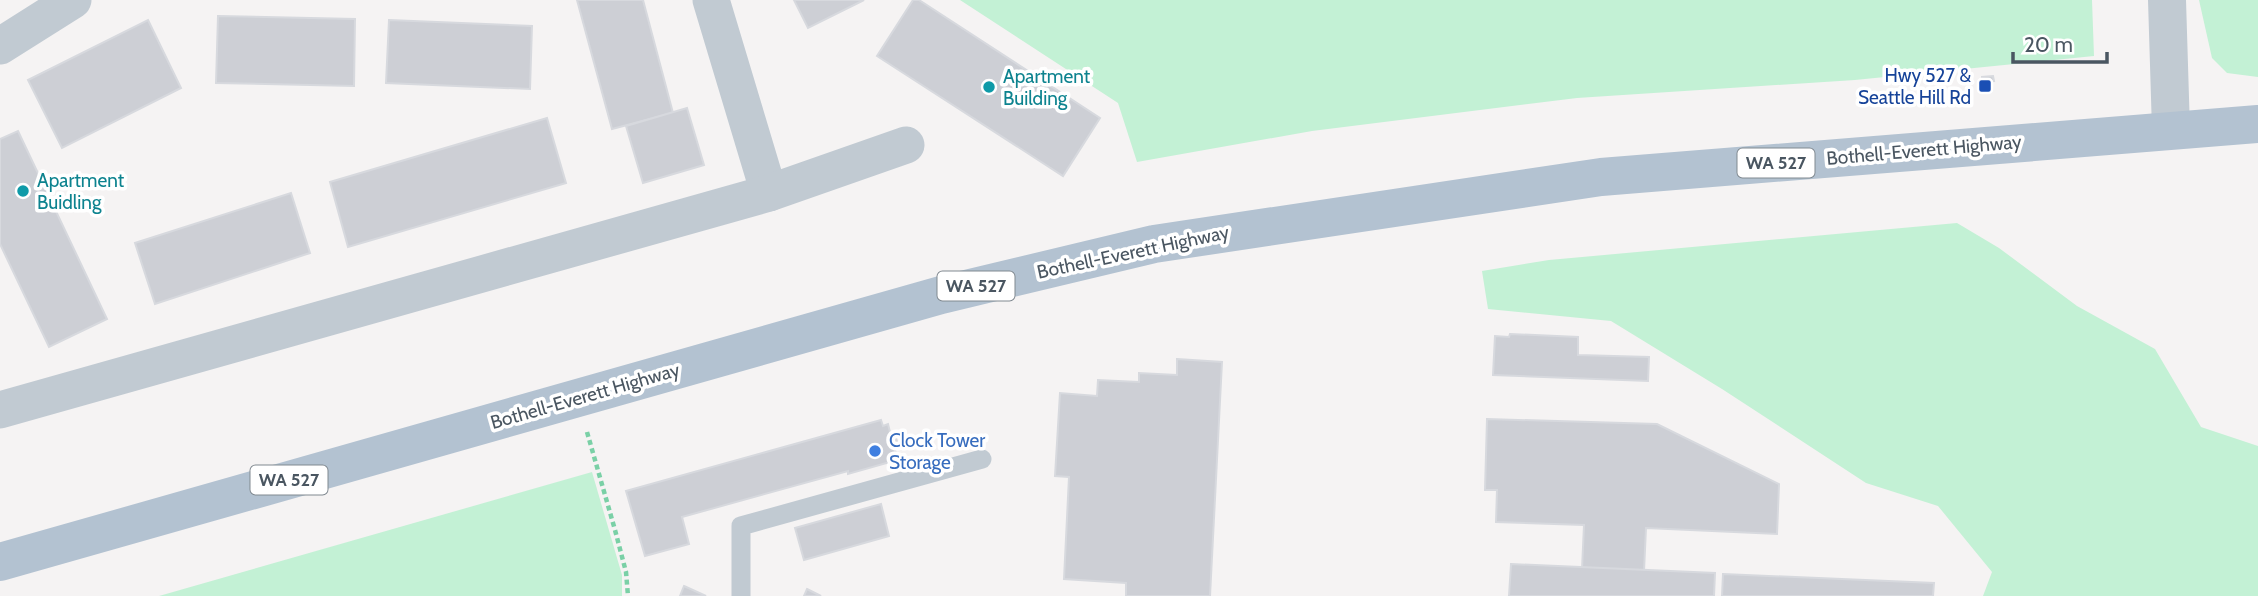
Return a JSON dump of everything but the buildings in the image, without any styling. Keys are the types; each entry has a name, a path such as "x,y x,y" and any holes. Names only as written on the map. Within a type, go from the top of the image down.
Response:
{"main road":[{"name":"Bothell-Everett Highway","path":"0,562 941,295 1154,244 1601,177 2258,124"}],"street":[{"path":"0,46 73,0"},
{"path":"711,0 769,193"},
{"path":"2167,0 2171,130"},
{"path":"0,410 769,193 906,145"}],"lane":[{"path":"741,596 741,526 982,459"}],"path":[{"path":"578,398 626,572 628,596"}],"green space":[{"path":"960,0 2092,0 2094,56 1855,80 1577,98 1312,131 1137,162 1118,103"},
{"path":"2199,0 2258,0 2258,77 2227,73 2212,58"},
{"path":"1957,223 1999,248 2077,306 2155,349 2201,427 2258,446 2258,596 1983,596 1992,572 1938,506 1866,483 1722,389 1611,321 1488,309 1482,271 1549,260"},
{"path":"592,472 622,575 622,596 159,596"}],"place":[{"name":"Hwy 527 & Seattle Hill Rd","path":"1985,86"},
{"name":"Apartment Building","path":"989,87"},
{"name":"Apartment Buidling","path":"23,191"},
{"name":"Clock Tower Storage","path":"875,451"}]}
